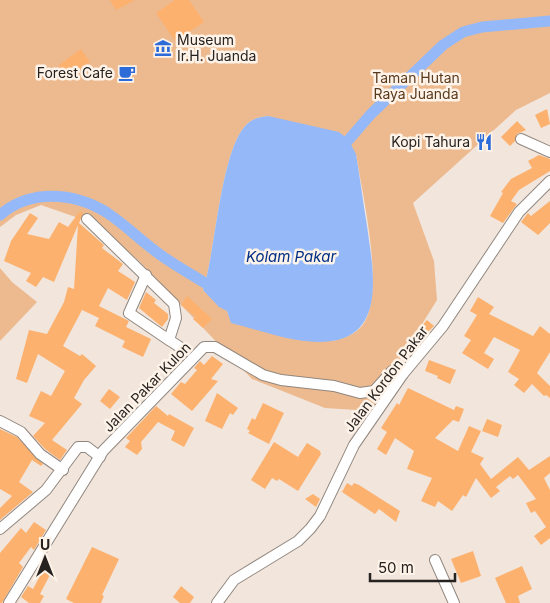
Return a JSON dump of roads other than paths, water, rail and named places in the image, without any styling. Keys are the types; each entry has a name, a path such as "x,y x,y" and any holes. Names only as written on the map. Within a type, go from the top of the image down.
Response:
{"street":[{"path":"521,139 550,152"},
{"name":"Jalan Kordon Pakar","path":"217,603 234,580 298,541 310,530 320,516 354,445 403,374 443,326 519,212 550,181"},
{"path":"87,219 174,304 176,318 169,340"},
{"path":"146,275 129,313 186,351"},
{"name":"Jalan Pakar Kulon","path":"102,454 208,346 215,347 263,375 281,380 334,386 360,394 374,391 392,372 403,374"},
{"path":"0,421 21,432 40,454 63,470"},
{"path":"0,529 46,490 63,470 78,447 83,445 102,454 8,603"},
{"path":"435,560 454,603"}],"water":[{"name":"Kolam Pakar","path":"268,116 339,132 348,139 356,154 372,259 372,295 369,311 362,325 350,335 332,341 294,340 231,323 227,311 219,307 203,290 231,155 238,137 247,124 257,118"}],"waterway":[{"path":"339,151 371,114 443,45 463,32 482,27 550,21"},
{"path":"0,215 12,207 38,197 52,196 80,200 106,212 160,255 205,283"}],"place":[{"name":"Museum Ir.H. Juanda","path":"163,48"},
{"name":"Forest Cafe","path":"127,73"},
{"name":"Kopi Tahura","path":"484,142"}],"park label":[{"name":"Taman Hutan Raya Juanda","path":"416,86"}]}
